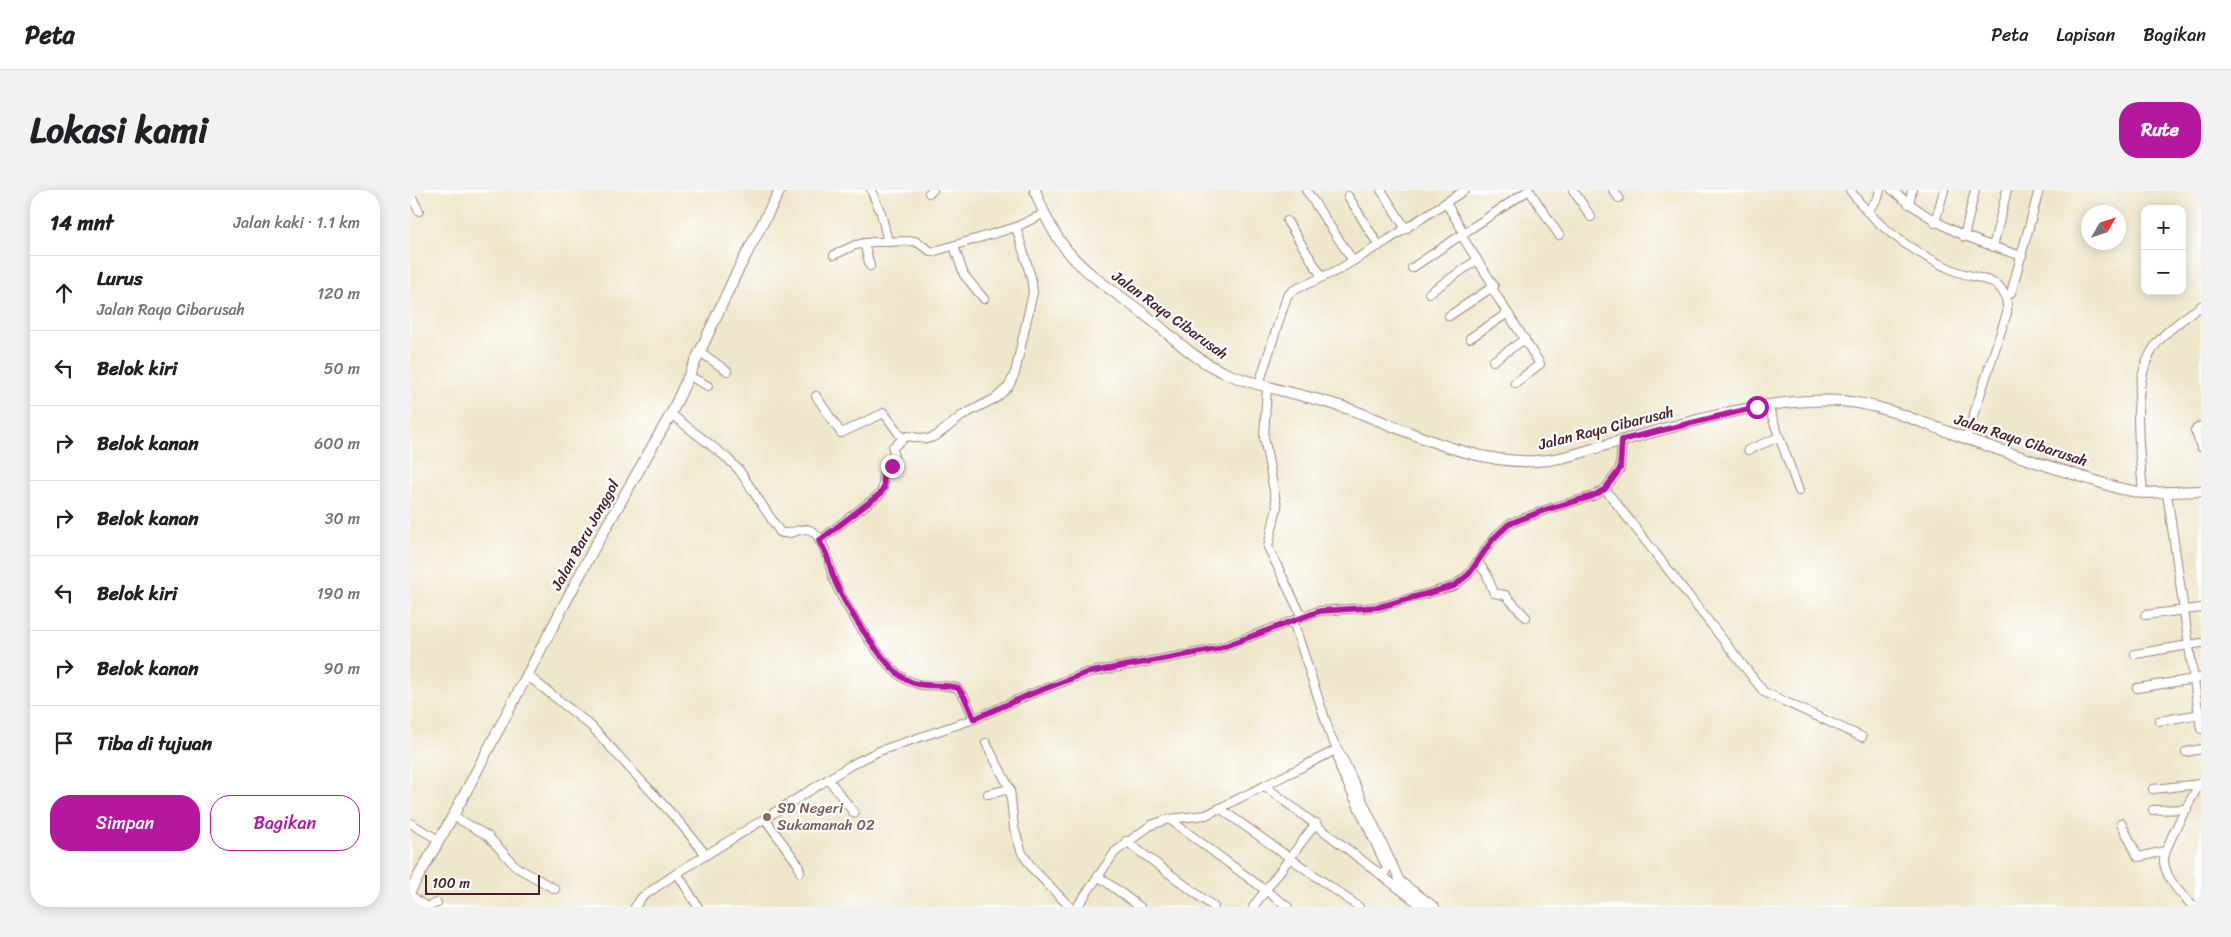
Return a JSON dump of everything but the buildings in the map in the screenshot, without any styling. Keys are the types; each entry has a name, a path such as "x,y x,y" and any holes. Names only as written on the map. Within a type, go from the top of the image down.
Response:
{"main road":[{"name":"Jalan Baru Jonggol","path":"410,891 453,816 601,535 671,414 780,190"},
{"name":"Jalan Raya Cibarusah","path":"1035,190 1057,240 1071,257 1092,277 1215,369 1263,385 1313,397 1445,446 1492,459 1538,462 1551,460 1737,411 1768,406 1828,401 1860,403 1887,409 1966,438 2117,488 2143,493 2201,491"}],"street":[{"path":"870,190 881,213 888,242"},
{"path":"1306,190 1353,261"},
{"path":"1381,190 1406,229"},
{"path":"1302,618 1268,547 1277,507 1264,437 1263,385 1288,296 1298,287 1322,277 1379,246 1465,190"},
{"path":"1412,268 1529,190 1559,234"},
{"path":"1573,190 1590,217"},
{"path":"1613,190 1619,198"},
{"path":"1850,190 1867,212 1922,255 1954,271 1996,285 2006,297 2007,312 1966,438"},
{"path":"1867,212 1878,198 1880,190"},
{"path":"1892,190 1935,223 1964,237 2022,256"},
{"path":"1909,204 1912,190"},
{"path":"1935,223 1944,190"},
{"path":"1964,237 1975,190"},
{"path":"1993,247 2007,190"},
{"path":"2006,297 2011,293 2039,190"},
{"path":"1348,196 1379,246"},
{"path":"411,199 419,211"},
{"path":"1446,202 1462,234 1494,286 1493,290 1540,364 1514,383"},
{"path":"834,255 846,248 864,243 915,241 932,252 1016,227 1044,214"},
{"path":"1287,221 1322,277"},
{"path":"819,541 880,494 884,488 883,475 894,462 893,447 902,438 908,436 927,439 936,436 963,415 996,398 1009,386 1015,373 1033,292 1031,277 1016,227"},
{"path":"864,243 870,266"},
{"path":"954,246 964,275 984,299"},
{"path":"1429,293 1477,260"},
{"path":"1449,316 1494,286"},
{"path":"2143,493 2137,412 2149,356 2166,333 2201,306"},
{"path":"1470,338 1508,313"},
{"path":"1493,361 1525,339"},
{"path":"700,351 727,371"},
{"path":"688,376 708,386"},
{"path":"816,396 841,433 884,413 902,438"},
{"path":"1768,406 1799,492"},
{"path":"671,414 716,449 739,470 780,532 788,534 809,529 827,553 836,581 884,659 905,679 921,686 958,688 965,698 974,719"},
{"path":"2201,426 2195,430 2195,433 2201,447"},
{"path":"1748,450 1779,437"},
{"path":"636,907 642,896 677,873 851,765 879,752 974,719 1086,673 1217,649 1320,611 1379,607 1446,589 1462,580 1493,539 1509,524 1545,510 1593,496 1605,489 1620,469 1622,440"},
{"path":"1605,489 1764,692 1862,737"},
{"path":"2167,493 2190,645 2198,678 2201,729"},
{"path":"1477,562 1486,573 1494,593 1505,595 1526,617"},
{"path":"2145,615 2201,608"},
{"path":"1293,621 1325,724 1336,750 1340,768 1387,868 1383,877"},
{"path":"2135,654 2201,643"},
{"path":"527,676 591,726 682,824 706,855"},
{"path":"2137,688 2198,678"},
{"path":"2159,721 2200,714"},
{"path":"986,743 1010,789 1014,828 1022,853 1033,869 1070,907"},
{"path":"2186,752 2201,749"},
{"path":"1077,907 1115,852 1151,825 1169,818 1196,817 1221,808 1336,750"},
{"path":"1336,750 1346,765 1400,881 1435,907"},
{"path":"829,780 854,813"},
{"path":"2153,789 2200,784"},
{"path":"2194,907 2177,890 2165,867 2165,851 2200,784"},
{"path":"1265,786 1316,823 1423,907"},
{"path":"988,794 1010,789"},
{"path":"1221,808 1359,907"},
{"path":"2153,810 2187,809"},
{"path":"453,816 488,836 516,867 555,889"},
{"path":"1169,818 1288,907"},
{"path":"765,819 798,864 800,872"},
{"path":"410,823 439,840"},
{"path":"1253,907 1316,823"},
{"path":"2121,823 2138,857 2165,851"},
{"path":"1126,842 1214,907"},
{"path":"677,873 698,907"},
{"path":"1098,876 1140,907"},
{"path":"410,896 426,907 437,903"}],"place":[{"name":"SD Negeri Sukamanah 02","path":"767,817"}],"route":[{"path":"892,466 883,475 884,488 880,494 819,541 827,553 833,576 858,621 884,659 905,679 921,686 953,686 958,688 962,692 974,719 1086,673 1217,649 1320,611 1379,607 1454,586 1469,574 1493,539 1509,524 1545,510 1574,503 1599,494 1605,489 1620,469 1622,462 1622,440 1757,407"}]}
